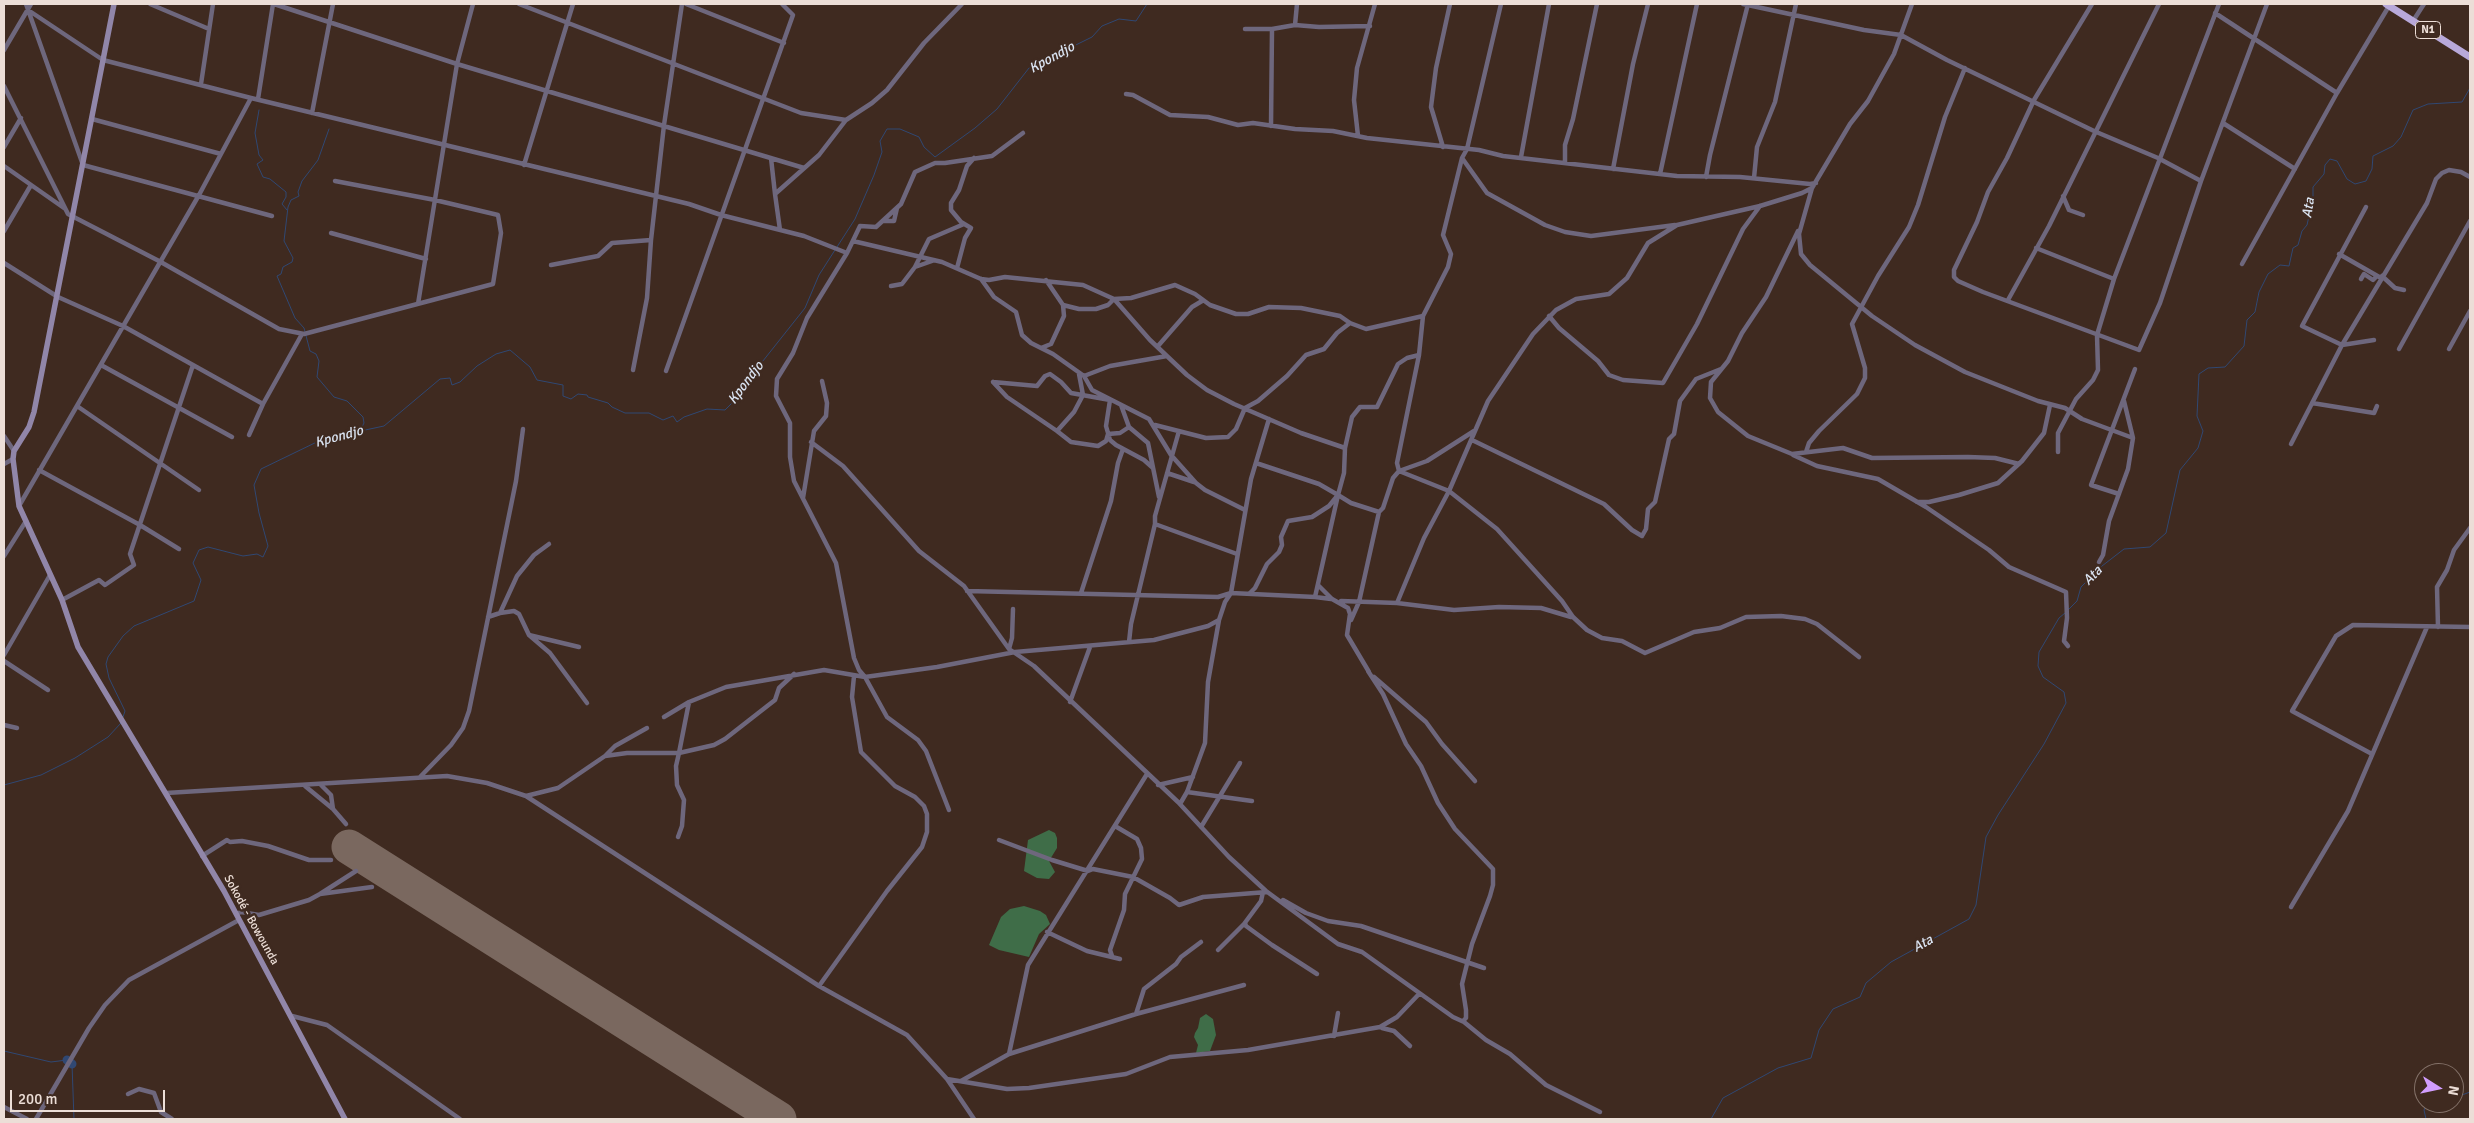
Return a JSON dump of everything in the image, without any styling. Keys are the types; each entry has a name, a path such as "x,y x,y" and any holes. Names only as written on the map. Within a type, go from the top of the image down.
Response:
{"highway":[{"name":"N1","path":"2387,5 2470,56"}],"main road":[{"path":"12,459 9,449 29,427 34,412 114,4"},
{"name":"Sokodé - Bowounda","path":"12,459 19,506 62,600 78,647 238,917 345,1119"}],"street":[{"path":"26,4 82,165 272,216"},
{"path":"4,50 31,4"},
{"path":"150,4 209,30"},
{"path":"201,84 213,4"},
{"path":"258,99 274,4 457,64 804,168"},
{"path":"312,113 333,4"},
{"path":"418,304 457,64 473,4"},
{"path":"519,4 801,113 846,120"},
{"path":"524,165 573,4"},
{"path":"632,370 647,298 651,240 664,125 682,4"},
{"path":"686,4 784,43"},
{"path":"666,370 721,215 765,99 793,15 782,4"},
{"path":"775,194 819,155 846,120 872,103 887,90 924,42 962,4"},
{"path":"1295,25 1296,4"},
{"path":"1358,136 1354,100 1357,68 1375,4"},
{"path":"1443,147 1431,107 1436,68 1450,4"},
{"path":"1399,471 1399,454 1408,419 1419,355 1423,316 1448,266 1451,254 1442,235 1462,158 1467,149 1501,4"},
{"path":"1521,158 1549,4"},
{"path":"1565,162 1565,145 1573,118 1597,4"},
{"path":"1614,169 1633,64 1648,4"},
{"path":"1660,174 1697,4"},
{"path":"1706,177 1746,4 1794,16 1901,35 1964,68 2034,100 2094,131 2158,158 2202,181"},
{"path":"1754,178 1754,160 1758,142 1775,102 1796,4"},
{"path":"1912,4 1901,35 1868,101 1850,124 1812,188 1798,239 1803,258 1861,306 1915,345 1948,364 1995,385 2070,411 2082,419 2133,438"},
{"path":"2092,4 2034,100 2007,158 1988,192 1954,272 1958,281 2139,350 2160,304 2202,181 2267,4"},
{"path":"2008,300 2090,144 2094,131 2159,4"},
{"path":"2058,452 2058,433 2070,411 2098,370 2097,335 2114,279 2158,158 2218,4"},
{"path":"2412,21 2424,4"},
{"path":"2242,264 2387,5"},
{"path":"28,10 104,60 251,98 445,143 524,165 657,196 721,215 804,236 845,252"},
{"path":"2215,14 2338,93"},
{"path":"1245,28 1272,29 1295,25 1319,27 1370,26"},
{"path":"1271,126 1272,29"},
{"path":"1806,452 1819,430 1857,394 1865,378 1865,368 1852,328 1861,306 1909,227 1918,205 1945,117 1958,90 1964,68"},
{"path":"4,86 68,214 279,329 303,334 493,284 501,233 498,216 435,200 335,181"},
{"path":"1126,94 1133,95 1170,115 1208,117 1238,125 1253,123 1334,131 1358,136 1467,149 1521,158 1660,174 1754,178 1810,184 1816,182"},
{"path":"19,506 199,195 251,98"},
{"path":"4,147 20,118"},
{"path":"92,119 221,154"},
{"path":"2223,124 2295,170"},
{"path":"949,810 926,751 918,740 887,717 854,658 836,563 794,481 790,457 790,423 776,396 777,379 793,353 807,318 860,226 876,227 884,221 897,208 915,172 935,163 992,156 1023,133"},
{"path":"771,158 780,230"},
{"path":"957,268 965,238 971,228 964,224 951,210 950,203 959,190 967,166 974,158"},
{"path":"1462,158 1488,193 1545,225 1564,232 1591,236 1677,225 1760,206 1812,188"},
{"path":"4,166 65,209"},
{"path":"2291,444 2342,345 2380,277 2427,203 2436,179 2442,173 2449,170 2461,172 2470,177"},
{"path":"4,231 31,185"},
{"path":"2063,196 2069,210 2083,215"},
{"path":"1549,316 1559,328 1598,360 1609,375 1623,380 1663,383 1697,324 1743,229 1760,206"},
{"path":"2366,206 2302,326 2342,345 2374,340"},
{"path":"1803,218 1775,281 1709,386 1710,398 1718,412 1748,436 1817,466 1868,475 1915,502 1989,550 2009,567 2066,592 2067,618 2064,641 2068,646"},
{"path":"2399,349 2470,221"},
{"path":"891,286 902,284 915,267 929,239 964,224"},
{"path":"1397,603 1424,538 1449,491 1488,402 1502,378 1549,316 1556,310 1576,300 1609,294 1626,278 1648,243 1677,225"},
{"path":"331,233 426,259"},
{"path":"551,265 598,256 612,243 651,240"},
{"path":"853,240 933,260 981,279 989,280 1005,277 1084,285 1114,299 1150,340 1197,383 1218,396 1270,419 1345,448"},
{"path":"2036,248 2114,279"},
{"path":"2339,254 2380,277 2395,288 2404,290"},
{"path":"915,267 933,260"},
{"path":"4,263 58,297 123,326 264,404"},
{"path":"2361,279 2364,274 2373,280 2380,277"},
{"path":"981,279 994,297 1016,312 1022,335 1084,376 1092,390 1149,419 1155,425 1171,455 1196,483 1205,490 1245,510"},
{"path":"1040,348 1051,344 1064,316 1062,305 1046,280"},
{"path":"1062,305 1079,309 1096,309 1108,305 1114,299 1130,298 1175,285 1195,294 1202,301 1236,314 1248,314 1263,308 1294,307 1340,316 1350,323 1366,329 1423,316"},
{"path":"1158,346 1192,307 1202,301"},
{"path":"2449,349 2470,311"},
{"path":"1155,425 1206,438 1228,437 1236,429 1245,408 1258,401 1287,376 1306,355 1324,349 1337,333 1350,323"},
{"path":"249,435 303,334"},
{"path":"1315,597 1344,473 1346,437 1352,417 1360,408 1377,407 1398,364 1407,358 1419,355"},
{"path":"1084,376 1110,366 1167,356"},
{"path":"62,600 99,580 106,585 134,566 130,554 193,364"},
{"path":"101,365 232,437"},
{"path":"1472,440 1604,504 1632,530 1642,536 1646,529 1648,509 1654,502 1669,439 1674,434 1680,401 1696,379 1722,368"},
{"path":"2119,494 2091,485 2135,370"},
{"path":"1057,431 1074,412 1083,395 1078,373"},
{"path":"1108,434 1106,441 1098,446 1071,442 1049,424 1034,417 1007,397 993,382 1037,386 1045,376 1050,374 1071,393 1110,400"},
{"path":"803,500 814,431 826,416 822,381"},
{"path":"1110,400 1106,426 1113,444 1136,455 1153,468"},
{"path":"2099,562 2103,555 2109,521 2128,468 2133,438 2124,401"},
{"path":"2312,404 2374,413 2377,406"},
{"path":"1121,405 1129,427 1148,443 1160,500"},
{"path":"1915,502 1929,502 1998,483 2019,464 2044,433 2050,405"},
{"path":"77,406 199,490"},
{"path":"1180,804 1187,792 1205,743 1208,682 1220,620 1225,602 1231,593 1245,510 1256,463 1270,419"},
{"path":"1108,434 1120,433 1129,427"},
{"path":"420,777 451,745 463,728 469,711 516,481 523,430"},
{"path":"1348,628 1359,602 1379,512 1383,508 1392,478 1399,471 1427,460 1475,430"},
{"path":"1129,642 1130,624 1171,455 1179,431"},
{"path":"4,436 9,449"},
{"path":"811,442 843,466 919,551 967,591 1009,649 1034,666 1146,774 1180,804 1265,892 1338,944 1362,952 1419,994 1453,1017 1463,1021 1486,1040 1510,1054 1546,1084 1600,1112"},
{"path":"1792,454 1843,448 1872,458 1994,458 2019,464"},
{"path":"1081,593 1112,501 1118,463 1123,449"},
{"path":"4,464 12,459"},
{"path":"1256,463 1312,482 1351,503 1379,512"},
{"path":"39,470 140,524 179,549"},
{"path":"1399,471 1449,491 1497,529 1562,601 1573,617 1588,630 1602,638 1622,641 1645,653 1694,632 1720,628 1746,617 1780,616 1805,619 1817,624 1859,657"},
{"path":"1167,473 1196,483"},
{"path":"1249,594 1255,588 1267,564 1279,552 1282,545 1281,537 1288,521 1312,517 1329,506 1338,495"},
{"path":"4,556 26,521"},
{"path":"1155,524 1237,554"},
{"path":"2438,627 2436,586 2447,570 2454,550 2470,528"},
{"path":"4,542 10,545"},
{"path":"500,613 517,576 534,555 549,544"},
{"path":"4,655 50,574"},
{"path":"1318,585 1332,599 1348,608 1350,614 1349,639 1383,694 1406,744 1420,766 1438,803 1458,832 1493,869 1490,896 1476,930 1462,989 1466,1005 1466,1018 1463,1021"},
{"path":"967,591 1218,597 1231,593 1397,603 1454,610 1499,607 1541,608 1573,617"},
{"path":"1009,649 1012,638 1013,609"},
{"path":"488,617 514,611 519,614 529,636 550,653 587,703"},
{"path":"664,717 689,702 726,687 794,674 824,670 865,677 1015,652 1090,647 1166,638 1208,626 1220,620"},
{"path":"2372,754 2292,712 2336,636 2353,625 2470,627"},
{"path":"2291,907 2348,811 2428,627"},
{"path":"529,636 579,647"},
{"path":"1070,702 1090,647"},
{"path":"4,661 48,690"},
{"path":"1368,671 1426,722 1442,744 1475,780"},
{"path":"605,756 627,753 679,753 714,745 725,739 775,700 779,688 790,680 794,674"},
{"path":"819,986 887,890 922,847 927,832 927,814 924,806 915,797 895,786 861,752 852,697 854,676"},
{"path":"678,837 682,826 684,800 677,785 676,766 689,702"},
{"path":"4,725 17,728"},
{"path":"526,796 558,788 605,756 615,746 647,728"},
{"path":"1201,827 1240,763"},
{"path":"1009,1054 1028,965 1146,774"},
{"path":"166,793 447,776 487,783 526,796 819,986 907,1035 947,1079 974,1119"},
{"path":"1158,785 1192,776"},
{"path":"321,785 331,795 333,809"},
{"path":"305,786 333,809 346,824"},
{"path":"1187,792 1252,801"},
{"path":"1112,956 1110,950 1124,910 1125,894 1142,859 1141,848 1137,839 1115,826"},
{"path":"202,856 228,840 230,842 242,841 268,846 308,860 331,860"},
{"path":"999,840 1052,860 1088,870 1093,869 1133,878 1179,905 1203,896 1265,892 1314,916 1361,926 1484,968"},
{"path":"36,1119 105,1004 130,980 238,917 241,912 259,915 310,900 356,871"},
{"path":"320,894 372,887"},
{"path":"1218,950 1245,923 1261,902 1265,892"},
{"path":"1245,923 1246,926 1272,945 1317,974"},
{"path":"1047,932 1087,951 1112,956 1120,960"},
{"path":"1136,1014 1144,989 1176,964 1180,957 1201,942"},
{"path":"961,1081 1009,1054 1136,1014 1244,985"},
{"path":"947,1079 1007,1089 1038,1088 1126,1074 1170,1057 1248,1050 1380,1027 1397,1017 1419,994"},
{"path":"1334,1036 1338,1013"},
{"path":"292,1016 327,1025 460,1119"},
{"path":"1380,1027 1394,1031 1410,1046"},
{"path":"128,1094 139,1089 154,1093 161,1112 172,1119"},
{"path":"4,1107 27,1119"}],"green space":[{"path":"1049,830 1055,833 1057,838 1057,848 1049,861 1055,872 1049,879 1037,878 1024,871 1028,840"},
{"path":"1024,906 1046,915 1050,924 1039,934 1029,957 999,950 989,945 1001,917 1010,909"},
{"path":"1206,1014 1213,1019 1216,1035 1210,1051 1196,1053 1198,1045 1194,1037 1195,1033 1200,1018"}],"waterway":[{"name":"Kpondjo","path":"837,247 855,219 874,175 882,152 880,141 887,129 900,129 919,137 924,147 935,157 975,128 997,109 1029,68 1092,37 1102,26 1119,19 1136,21 1147,4"},
{"name":"Ata","path":"2068,610 2077,601 2081,587 2102,566 2124,549 2150,547 2166,533 2180,470 2198,448 2203,431 2197,416 2199,374 2208,368 2225,367 2244,346 2247,320 2255,312 2259,292 2268,274 2280,265 2289,266 2293,248 2298,245 2302,231 2307,225 2313,198 2313,187 2324,174 2325,165 2330,159 2337,161 2347,179 2355,184 2366,181 2372,169 2373,156 2393,146 2401,137 2413,110 2428,104 2462,102 2470,88"},
{"path":"259,110 255,133 259,155 263,160 257,164 263,177 270,179 286,192 286,197 282,204 287,210"},
{"path":"329,129 318,160 302,181 298,192 299,196 291,200 288,207 284,241 293,258 292,262 283,267 281,274 277,276 295,318 304,328 310,351 316,354 319,361 317,377 334,397 347,401 363,417 364,423 360,431"},
{"name":"Kpondjo","path":"123,717 125,711 109,678 106,664 108,657 123,636 134,626 194,601 201,580 193,563 199,550 208,547 243,556 257,554 263,557 268,546 254,485 261,469 323,439 384,426 440,379 450,378 452,385 460,382 477,366 496,354 510,350 530,367 537,380 563,385 563,396 571,399 578,394 587,395 588,397 608,403 625,413 649,413 663,420 673,416 677,422 684,417 707,409 725,410 743,392 747,381 805,308 819,275 835,250"},
{"name":"Ata","path":"1711,1119 1723,1098 1778,1068 1811,1058 1819,1030 1833,1009 1860,997 1866,983 1891,962 1969,919 1976,905 1986,837 2044,744 2066,703 2064,692 2043,677 2038,666 2039,652 2059,618 2065,613"},
{"path":"4,785 41,775 75,758 108,737 121,723"},
{"path":"4,1051 51,1062 67,1060"},
{"path":"67,1060 72,1064"},
{"path":"72,1064 74,1119"},
{"path":"2464,1094 2470,1092"},
{"path":"2425,1113 2426,1119"}],"runway":[{"path":"349,847 779,1119"}]}
